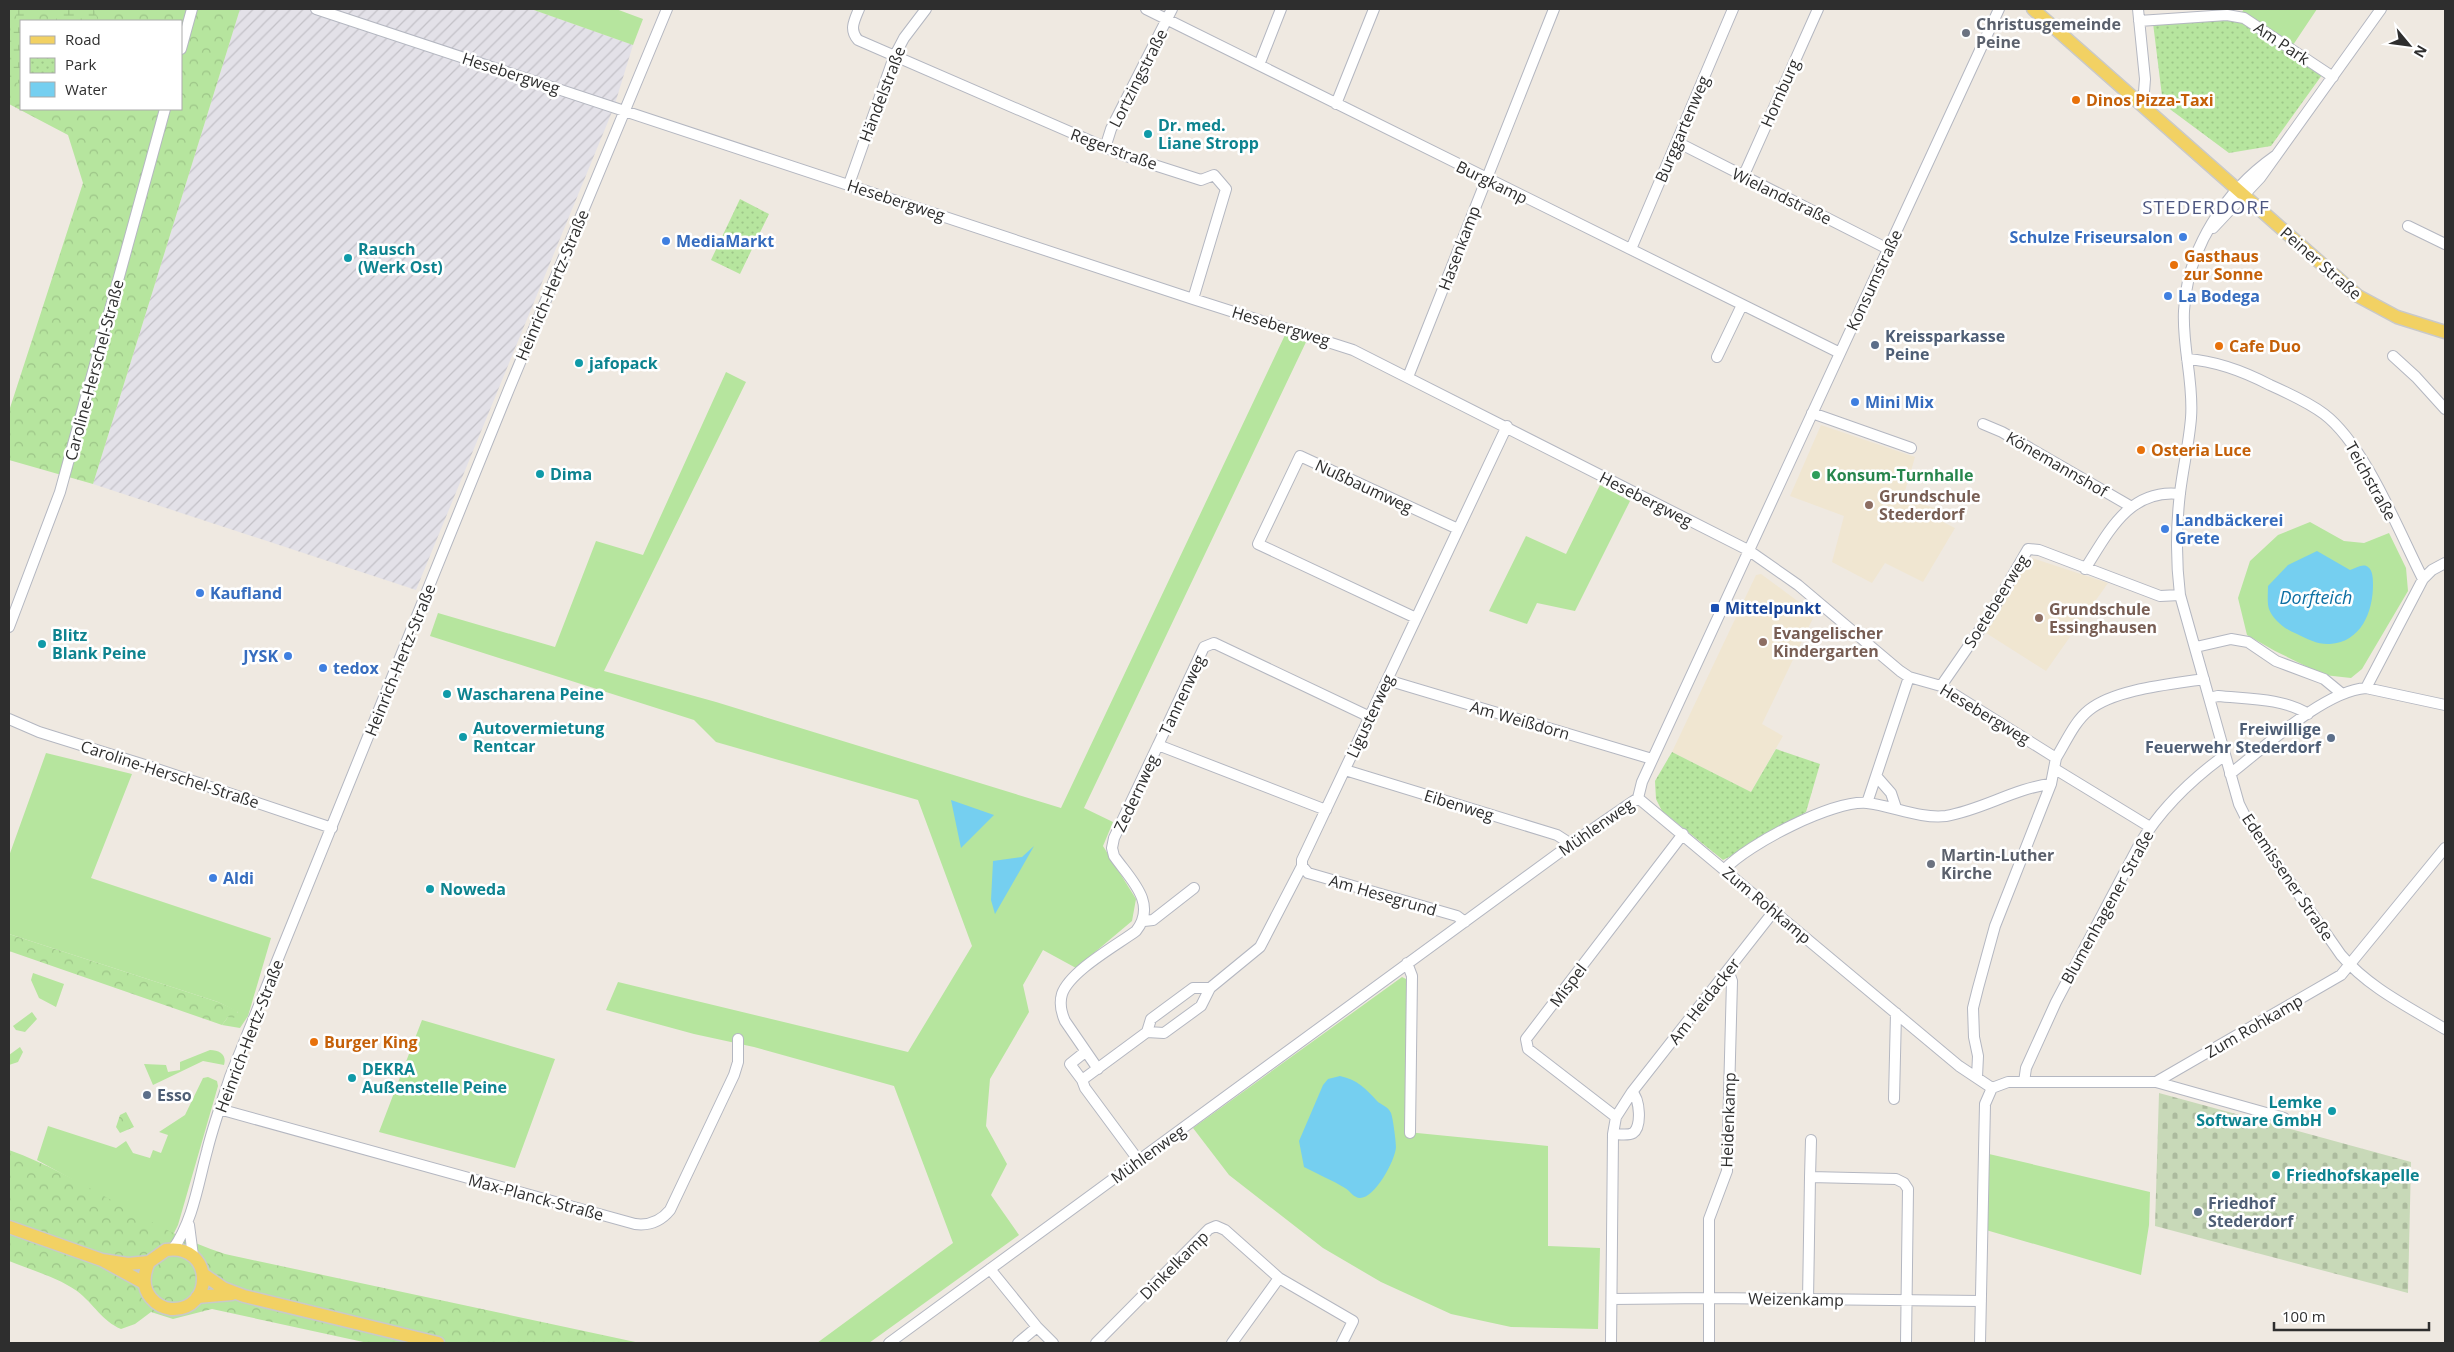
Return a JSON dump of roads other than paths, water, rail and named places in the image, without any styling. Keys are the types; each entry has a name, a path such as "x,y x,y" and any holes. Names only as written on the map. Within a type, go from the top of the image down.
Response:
{"main road":[{"name":"Peiner Straße","path":"2033,9 2241,192 2314,260 2358,296 2397,316 2445,332"},
{"path":"9,1227 102,1260 144,1283"},
{"path":"173,1249 187,1252 193,1256 200,1264 203,1274 201,1290 197,1297 184,1307 168,1308 154,1302 144,1283 144,1276 149,1262 159,1253 173,1249"},
{"path":"102,1260 128,1264 149,1262"},
{"path":"203,1274 223,1288 244,1296 438,1343"},
{"path":"197,1297 221,1294 244,1296"}],"street":[{"path":"182,45 192,9"},
{"name":"Hesebergweg","path":"316,9 1193,299 1337,343 1507,426 1748,550 1798,585 1900,671 1909,677 1940,686 2056,758"},
{"name":"Heinrich-Hertz-Straße","path":"173,1249 183,1234 190,1215 219,1109 509,389 668,9"},
{"name":"Regerstraße","path":"859,9 852,26 854,36 858,40 894,57 1105,148 1201,180 1214,175 1226,189 1193,299"},
{"name":"Händelstraße","path":"848,184 894,57 904,38 926,9"},
{"name":"Burgkamp","path":"1146,9 1840,353"},
{"name":"Lortzingstraße","path":"1105,148 1111,129 1172,9"},
{"path":"1259,65 1281,9"},
{"path":"1336,104 1374,9"},
{"name":"Hasenkamp","path":"1408,377 1554,9"},
{"name":"Burggartenweg","path":"1631,249 1733,9"},
{"name":"Hornburg","path":"1743,177 1818,9"},
{"name":"Konsumstraße","path":"1748,550 1999,9"},
{"path":"2137,102 2144,92 2145,79 2138,9"},
{"path":"2241,192 2275,156 2381,9"},
{"name":"Am Park","path":"2139,21 2227,15 2244,18 2333,77"},
{"name":"Caroline-Herschel-Straße","path":"9,627 60,492 165,110"},
{"name":"Wielandstraße","path":"1677,142 1743,177 1888,248"},
{"name":"Edemissener Straße","path":"2241,192 2209,232 2198,252 2190,276 2184,311 2192,404 2180,494 2177,572 2180,595 2239,804 2257,836 2350,965 2378,989 2445,1029"},
{"path":"2408,226 2445,244"},
{"path":"1718,357 1742,305"},
{"path":"2392,356 2416,376 2445,409"},
{"name":"Teichstraße","path":"2187,359 2202,360 2260,380 2310,404 2334,422 2359,454 2423,579"},
{"path":"1812,413 1911,448"},
{"name":"Könemannshof","path":"1983,424 2002,432 2130,506"},
{"name":"Ligusterweg","path":"1147,1032 1164,1033 1201,1006 1210,988 1260,947 1302,866 1302,860 1507,426"},
{"name":"Nußbaumweg","path":"1416,618 1258,544 1300,456 1458,529"},
{"path":"2085,569 2111,529 2130,506 2160,494 2180,494"},
{"name":"Mühlenweg","path":"889,1343 1407,964 1638,798 1642,782 1652,759 1748,550"},
{"name":"Soetebeerweg","path":"1940,686 1988,618 2028,550 2039,550 2160,596 2180,595"},
{"path":"2366,688 2423,579 2432,570 2445,563"},
{"path":"2196,647 2232,639 2248,642 2276,660 2324,679 2341,693"},
{"name":"Tannenweg","path":"1326,810 1158,745 1204,647 1214,644 1370,717"},
{"path":"1867,803 1909,677"},
{"path":"1977,1077 1979,1064 1974,1037 1973,1008 1982,971 1995,926 2051,784 2056,758 2078,721 2090,709 2131,692 2204,679"},
{"name":"Am Weißdorn","path":"1387,680 1652,759"},
{"path":"2230,774 2308,714 2341,693 2366,688 2445,705"},
{"path":"2210,698 2218,696 2275,703 2301,710 2308,714"},
{"name":"Caroline-Herschel-Straße","path":"9,719 39,732 165,771 332,828"},
{"name":"Zedernweg","path":"1144,921 1146,911 1143,897 1114,856 1112,848 1114,838 1158,745"},
{"name":"Blumenhagener Straße","path":"2024,1082 2026,1068 2056,1002 2150,827 2204,770 2225,756"},
{"path":"2055,769 2150,827"},
{"name":"Eibenweg","path":"1344,770 1557,834 1572,844"},
{"path":"1877,777 1890,793 1896,808"},
{"path":"1725,869 1735,858 1816,813 1853,803 1867,803 1922,814 1944,816 1966,811 2038,786 2051,784"},
{"name":"Zum Rohkamp","path":"1638,798 1959,1066 1992,1088 2008,1082 2156,1082 2284,1118"},
{"name":"Mispel","path":"1616,1117 1528,1049 1526,1039 1683,834"},
{"name":"Zum Rohkamp","path":"2156,1082 2330,982 2350,965 2445,848"},
{"name":"Am Hesegrund","path":"1302,866 1308,873 1456,916 1465,922"},
{"path":"1098,1069 1085,1052 1061,1012 1060,1003 1064,989 1076,975 1136,930 1144,921 1153,920 1194,888"},
{"name":"Am Heidacker","path":"1611,1343 1613,1134 1616,1117 1632,1092 1774,911"},
{"path":"1407,964 1412,976 1410,1133"},
{"name":"Heidenkamp","path":"1709,1343 1709,1219 1727,1170 1732,981 1728,970"},
{"name":"Ligusterweg","path":"1082,1080 1147,1032 1151,1019 1193,988 1210,988"},
{"path":"1894,1099 1896,1012"},
{"name":"Max-Planck-Straße","path":"219,1109 635,1224 646,1225 662,1218 670,1210 734,1075 738,1062 738,1039"},
{"path":"1085,1052 1070,1064 1082,1080 1085,1088 1139,1161"},
{"path":"1980,1343 1985,1104 1992,1088"},
{"path":"1613,1134 1630,1135 1635,1132 1638,1126 1638,1101 1632,1092"},
{"path":"1808,1300 1811,1140"},
{"path":"1810,1177 1896,1179 1904,1183 1908,1189 1906,1343"},
{"name":"Heinrich-Hertz-Straße","path":"190,1215 189,1236 193,1256"},
{"name":"Dinkelkamp","path":"1096,1343 1209,1229 1216,1226 1225,1230 1279,1278 1353,1321 1342,1343"},
{"path":"990,1269 1036,1327 1052,1343"},
{"path":"1232,1343 1279,1278"},
{"name":"Weizenkamp","path":"1612,1299 1709,1298 1981,1301"},
{"path":"1018,1343 1036,1327"}],"water":[{"name":"Dorfteich","path":"2317,551 2350,570 2359,566 2366,566 2370,568 2372,573 2372,595 2368,615 2357,632 2341,642 2330,644 2317,643 2305,638 2280,624 2269,609 2268,586 2288,565"},
{"path":"951,800 994,815 961,848"},
{"path":"1034,846 995,914 991,900 993,861 1022,857"},
{"path":"1340,1076 1361,1085 1388,1109 1391,1113 1393,1124 1396,1147 1392,1161 1378,1186 1366,1196 1360,1198 1340,1185 1304,1167 1299,1141 1323,1085 1328,1079"}],"place":[{"name":"Christusgemeinde Peine","path":"1966,33"},
{"name":"Dinos Pizza-Taxi","path":"2076,100"},
{"name":"Dr. med. Liane Stropp","path":"1148,134"},
{"name":"Schulze Friseursalon","path":"2183,237"},
{"name":"MediaMarkt","path":"666,241"},
{"name":"Rausch (Werk Ost)","path":"348,258"},
{"name":"Gasthaus zur Sonne","path":"2174,265"},
{"name":"La Bodega","path":"2168,296"},
{"name":"Kreissparkasse Peine","path":"1875,345"},
{"name":"Cafe Duo","path":"2219,346"},
{"name":"jafopack","path":"579,363"},
{"name":"Mini Mix","path":"1855,402"},
{"name":"Osteria Luce","path":"2141,450"},
{"name":"Dima","path":"540,474"},
{"name":"Konsum-Turnhalle","path":"1816,475"},
{"name":"Grundschule Stederdorf","path":"1869,505"},
{"name":"Landbäckerei Grete","path":"2165,529"},
{"name":"Kaufland","path":"200,593"},
{"name":"Mittelpunkt","path":"1715,608"},
{"name":"Grundschule Essinghausen","path":"2039,618"},
{"name":"Evangelischer Kindergarten","path":"1763,642"},
{"name":"Blitz Blank Peine","path":"42,644"},
{"name":"JYSK","path":"288,656"},
{"name":"tedox","path":"323,668"},
{"name":"Wascharena Peine","path":"447,694"},
{"name":"Autovermietung Rentcar","path":"463,737"},
{"name":"Freiwillige Feuerwehr Stederdorf","path":"2331,738"},
{"name":"Martin-Luther Kirche","path":"1931,864"},
{"name":"Aldi","path":"213,878"},
{"name":"Noweda","path":"430,889"},
{"name":"Burger King","path":"314,1042"},
{"name":"DEKRA Außenstelle Peine","path":"352,1078"},
{"name":"Esso","path":"147,1095"},
{"name":"Lemke Software GmbH","path":"2332,1111"},
{"name":"Friedhofskapelle","path":"2276,1175"},
{"name":"Friedhof Stederdorf","path":"2198,1212"}],"district":[{"name":"STEDERDORF","path":"2206,207"}]}
